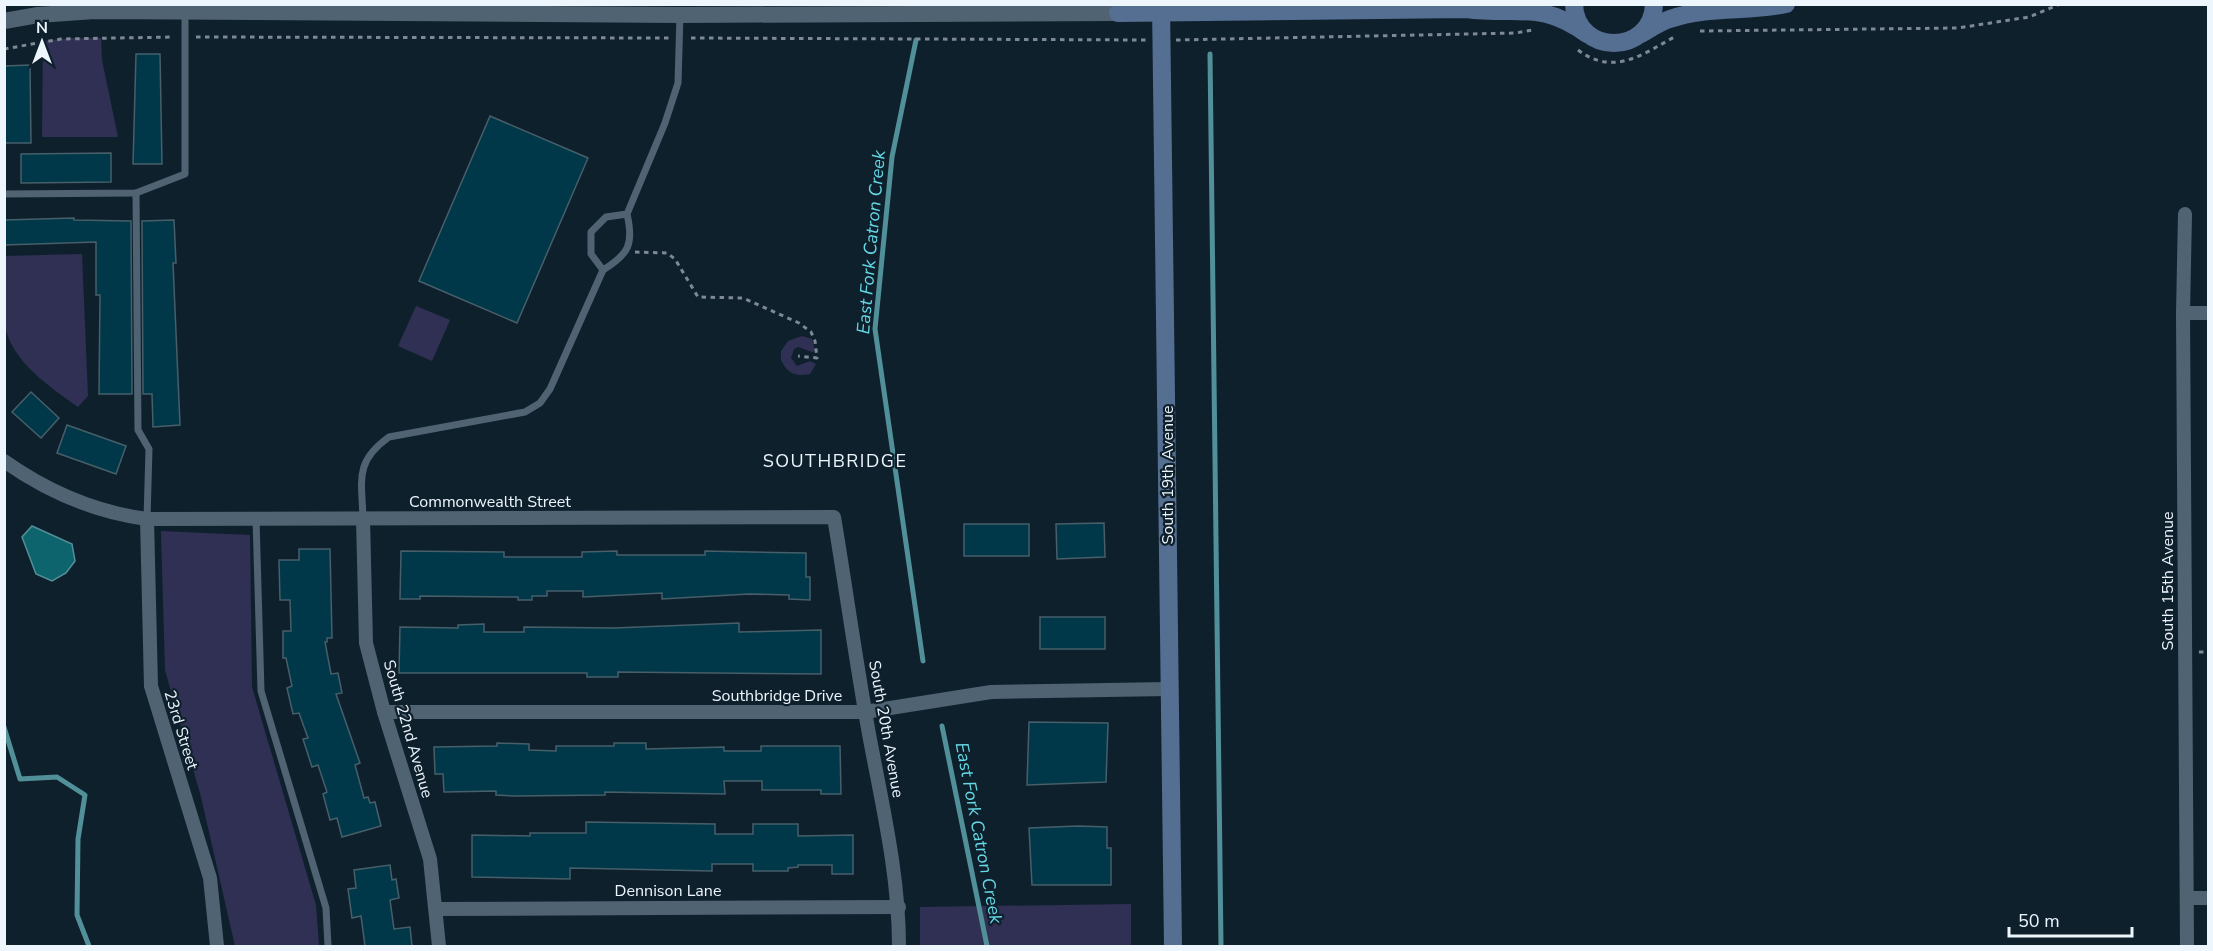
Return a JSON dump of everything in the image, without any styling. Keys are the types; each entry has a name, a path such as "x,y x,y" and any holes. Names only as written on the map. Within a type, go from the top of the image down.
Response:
{"main road":[{"path":"1574,4 1576,18 1587,34"},
{"path":"1641,34 1652,18 1654,4"},
{"path":"1118,13 1161,8 1474,7 1496,13 1545,11 1569,21 1604,43 1614,44 1624,43 1668,19 1682,15 1758,10 1786,4"},
{"name":"South 19th Avenue","path":"1161,8 1173,946"}],"street":[{"path":"4,21 38,15 94,11 680,10 1118,13"},
{"name":"South 15th Avenue","path":"2185,214 2183,313 2187,946"},
{"path":"2183,313 2208,314"},
{"name":"Commonwealth Street","path":"4,461 61,496 97,509 147,519 834,517"},
{"name":"South 20th Avenue","path":"834,517 899,907 899,946"},
{"name":"23rd Street","path":"147,519 150,686 210,878 217,946"},
{"name":"South 22nd Avenue","path":"363,519 366,643 384,712 430,859 437,909 439,946"},
{"name":"Southbridge Drive","path":"384,712 865,712 992,692 1168,689"},
{"path":"2187,898 2208,898"},
{"name":"Dennison Lane","path":"437,909 899,907"}],"lane":[{"path":"363,519 362,470 370,450 389,437 525,412 540,403 550,389 603,270 619,260 628,250 630,240 627,214 665,123 678,83 680,10"},
{"path":"4,194 136,193 185,174 185,11"},
{"path":"136,193 138,430 149,448 147,519"},
{"path":"603,270 591,254 591,232 606,217 627,214"},
{"path":"256,519 261,691 326,908 328,946"}],"path":[{"path":"4,48 61,39 185,37 1127,41"},
{"path":"628,250 667,253 675,259 699,297 743,298 799,323 811,332 818,351 817,358 798,356"}],"shaded area":[{"path":"101,38 102,60 118,137 42,137 43,41"},
{"path":"82,254 88,396 78,407 34,372 15,351 5,326 3,291 4,256"},
{"path":"416,306 450,320 432,361 398,346"},
{"path":"802,336 812,339 815,351 798,347 794,349 791,358 797,366 810,361 816,364 810,374 800,375 786,368 781,360 781,351 788,341"},
{"path":"32,526 72,544 75,561 66,573 52,581 36,574 22,537"},
{"path":"161,531 250,535 252,687 316,905 319,946 235,946 201,797 165,670"},
{"path":"1131,904 1131,946 920,946 920,907"}],"building":[{"path":"136,54 160,54 162,164 133,164"},
{"path":"30,65 31,143 4,143 4,66"},
{"path":"490,116 588,158 517,323 419,281"},
{"path":"111,153 111,182 21,183 21,154"},
{"path":"74,218 74,220 131,221 132,394 99,394 100,295 96,295 96,242 4,245 4,220"},
{"path":"174,220 176,263 173,263 180,425 153,427 152,394 143,394 142,221"},
{"path":"31,392 59,418 41,438 12,412"},
{"path":"67,425 126,446 116,474 57,453"},
{"path":"1104,523 1105,557 1057,559 1056,524"},
{"path":"964,524 1029,524 1029,556 964,556"},
{"path":"299,549 330,549 332,638 327,638 325,642 331,674 338,673 342,693 336,694 360,763 355,765 364,798 368,797 370,803 375,802 381,826 342,837 337,818 330,820 323,794 327,792 318,765 312,767 303,739 308,738 299,713 293,714 287,688 292,686 286,658 283,658 283,631 291,631 290,600 280,600 279,560 299,560"},
{"path":"401,551 504,552 504,557 582,557 582,552 617,551 617,555 705,555 705,551 806,553 806,577 810,577 810,600 789,599 789,595 749,594 662,599 662,593 583,597 583,591 547,591 547,596 532,596 532,600 518,600 518,597 420,596 420,599 400,599"},
{"path":"1040,617 1105,617 1105,649 1040,649"},
{"path":"739,623 739,632 821,630 821,674 618,672 618,677 587,677 587,673 399,673 400,627 458,628 458,625 484,624 484,632 524,632 524,627 614,628"},
{"path":"1029,722 1108,723 1106,782 1027,785"},
{"path":"497,743 529,744 529,750 556,751 556,746 614,746 614,743 646,743 646,749 724,747 724,751 761,751 761,746 840,746 841,794 821,794 821,790 762,790 762,781 724,781 725,794 605,792 605,795 513,796 496,795 496,791 444,792 443,774 435,774 434,747 497,746"},
{"path":"586,822 715,824 715,834 753,834 753,824 798,824 798,836 853,835 853,874 832,874 832,865 798,865 798,867 788,868 788,871 753,871 753,864 712,864 712,871 570,868 570,879 472,877 472,835 530,836 530,833 586,833"},
{"path":"1107,827 1107,848 1111,848 1111,885 1032,885 1029,828"},
{"path":"390,865 392,880 396,879 399,898 390,900 394,929 410,927 412,946 365,946 361,916 352,918 348,889 356,888 354,870"}],"waterway":[{"name":"East Fork Catron Creek","path":"916,40 892,157 875,329 923,661"},
{"path":"1210,54 1221,946"},
{"name":"East Fork Catron Creek","path":"942,726 987,946"},
{"path":"4,727 20,779 57,777 85,795 78,839 77,915 89,946"}],"district":[{"name":"SOUTHBRIDGE","path":"835,461"}]}
